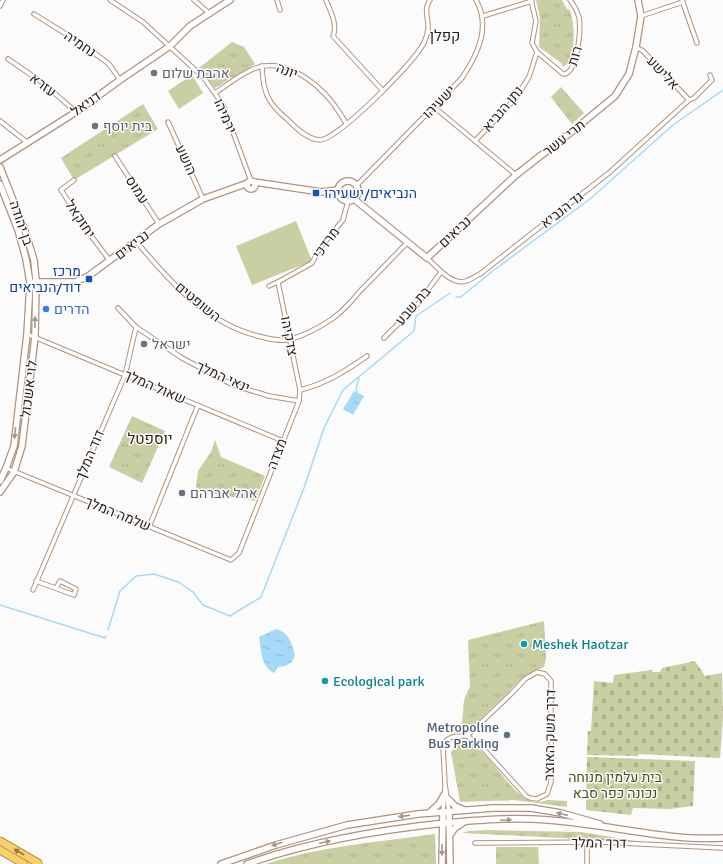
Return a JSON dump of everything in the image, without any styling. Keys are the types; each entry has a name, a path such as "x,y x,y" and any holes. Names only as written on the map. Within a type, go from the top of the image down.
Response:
{"highway":[{"path":"0,841 38,864"},
{"path":"0,850 15,861 24,864"}],"street":[{"path":"0,6 3,0"},
{"name":"ירמיהו","path":"110,0 143,22 199,72 215,92 223,105 251,184"},
{"path":"194,0 209,13"},
{"path":"170,46 190,26 230,0"},
{"path":"277,0 280,10"},
{"path":"326,0 335,26 333,36 383,91"},
{"path":"262,66 262,82 266,96 282,115 299,130 315,139 321,140 331,136 383,91 421,49 428,29 426,8 430,0"},
{"name":"ישעיהו","path":"356,186 462,78 480,44 483,16 476,0"},
{"name":"רות","path":"537,52 563,74 569,73 579,45 579,18 576,9 570,0"},
{"name":"תרי עשר","path":"516,175 615,96 629,74 636,47 641,16 638,0"},
{"path":"483,16 531,1 536,21 532,43 537,52"},
{"path":"641,16 682,1 697,43"},
{"name":"נחמיה","path":"34,14 82,44 109,64 120,80"},
{"name":"דניאל","path":"0,160 76,112 170,46"},
{"name":"אלישע","path":"636,47 643,51 689,100"},
{"name":"נתן הנביא","path":"475,142 515,99 529,77 537,52"},
{"name":"עזרא","path":"8,59 43,83 76,112"},
{"name":"יונה","path":"215,92 251,69 271,65 282,67 298,73 326,94 346,123"},
{"name":"גד הנביא","path":"427,258 441,272 459,282 465,282 480,274 610,172 689,100 694,98 712,80 710,75"},
{"path":"434,107 516,175"},
{"path":"0,120 28,143"},
{"name":"הושע","path":"168,122 203,199"},
{"name":"עמוס","path":"115,156 159,224"},
{"name":"בן יהודה","path":"0,167 24,228 34,260 36,281"},
{"name":"נביאים","path":"354,199 427,258 516,175"},
{"name":"יחזקאל","path":"74,180 61,190 110,261"},
{"path":"351,182 356,186 358,192 354,199 348,201 340,198 338,190 342,184 351,182"},
{"name":"בן יהודה","path":"0,184 18,230 26,259 30,283"},
{"name":"נביאים","path":"30,283 36,281 75,282 88,277 159,224 203,199 231,189 251,184 273,184 321,192 338,190"},
{"name":"מרדכי","path":"269,286 312,263 320,248 343,220 348,201"},
{"name":"השופטים","path":"136,241 156,265 198,306 220,322 246,333 272,340 290,339 310,332 333,318 346,307 407,243"},
{"name":"בת שבע","path":"384,338 417,305 441,272"},
{"name":"לוי אשכול","path":"0,492 14,472 22,446 35,337 36,281"},
{"name":"צדקיהו","path":"278,282 300,390"},
{"name":"לוי אשכול","path":"0,481 14,446 27,334 30,283"},
{"name":"ינאי המלך","path":"118,308 136,327 182,358 233,385 269,396 299,401"},
{"name":"דוד המלך","path":"33,590 124,375 136,327"},
{"name":"שאול המלך","path":"27,334 283,441"},
{"path":"300,390 313,387 333,378 351,368 367,356"},
{"name":"מצדה","path":"231,560 239,553 299,401 300,390"},
{"path":"149,526 198,405"},
{"name":"שלמה המלך","path":"6,468 231,560"},
{"path":"36,581 74,595 76,589 60,581 56,588"},
{"name":"דרך משק האוצר","path":"538,672 543,673 550,678 552,686 551,782 547,794 537,799 526,796 480,745 467,736 473,730 525,679 538,672"},
{"path":"473,730 475,741"},
{"path":"450,864 450,823 442,752 444,743 451,737 467,736"},
{"path":"446,797 456,807 466,810"},
{"path":"442,864 442,824 446,797"},
{"path":"428,813 446,797"},
{"path":"221,864 276,844 347,825 385,818 428,813 513,808 538,809 561,813 627,831"},
{"path":"247,864 307,845 353,836 427,825 467,821 525,819 550,820 669,836 723,838"},
{"path":"450,838 455,828 467,821"},
{"path":"427,825 436,828 442,837"},
{"path":"587,842 587,864"},
{"name":"דרך המלך","path":"475,843 587,842 723,848"}],"green space":[{"path":"536,0 562,0 567,9 570,10 574,29 574,43 570,62 563,67 560,62 539,47 540,18"},
{"path":"232,42 244,47 255,64 215,88 199,68"},
{"path":"192,75 203,93 179,109 168,91"},
{"path":"561,87 584,113 572,124 551,97"},
{"path":"143,104 158,129 74,180 61,158"},
{"path":"296,221 312,261 252,285 236,246"},
{"path":"132,416 165,431 142,483 109,467"},
{"path":"215,440 221,457 265,476 255,501 210,493 196,488 198,471 211,452"},
{"path":"544,621 546,659 544,667 526,675 470,729 449,734 462,723 464,700 470,686 468,640"},
{"path":"695,661 705,676 722,673 723,716 720,758 639,754 638,756 587,755 588,731 591,731 594,681 613,683 614,675 652,670 652,672 660,672 662,668"},
{"path":"464,741 472,744 480,750 521,796 534,802 548,800 567,801 567,807 514,800 460,802 451,752 458,743"},
{"name":"בית עלמין מנוחה נכונה כפר סבא","path":"587,757 695,761 693,806 670,809 633,808 631,815 586,810"},
{"path":"488,830 581,832 641,842 462,833"},
{"path":"435,834 436,864 266,864 329,849"},
{"path":"496,847 538,847 539,864 496,864"}],"water":[{"path":"354,391 364,396 353,415 343,409"},
{"path":"276,629 287,636 295,655 292,662 285,666 278,667 274,673 266,667 261,652 259,637"}],"waterway":[{"path":"456,297 461,297 490,273 590,199 673,125 723,90"},
{"path":"108,630 120,591 136,576 154,574 178,582 193,592 203,605 230,616 261,597 304,488 324,428 343,390 414,331 416,316 450,293"},
{"path":"357,392 356,388 359,378"},
{"path":"0,605 105,638 106,636"}],"place":[{"name":"אהבת שלום","path":"154,73"},
{"name":"בית יוסף","path":"95,126"},
{"name":"הנביאים/ישעיהו","path":"316,193"},
{"name":"מרכז דוד/הנביאים","path":"89,279"},
{"name":"הדרים","path":"46,309"},
{"name":"ישראל","path":"144,344"},
{"name":"אהל אברהם","path":"182,493"},
{"name":"Meshek Haotzar","path":"524,644"},
{"name":"Ecological park","path":"325,681"},
{"name":"Metropoline Bus Parking","path":"507,735"}],"district":[{"name":"קפלן","path":"445,36"},
{"name":"יוספטל","path":"150,439"}]}
